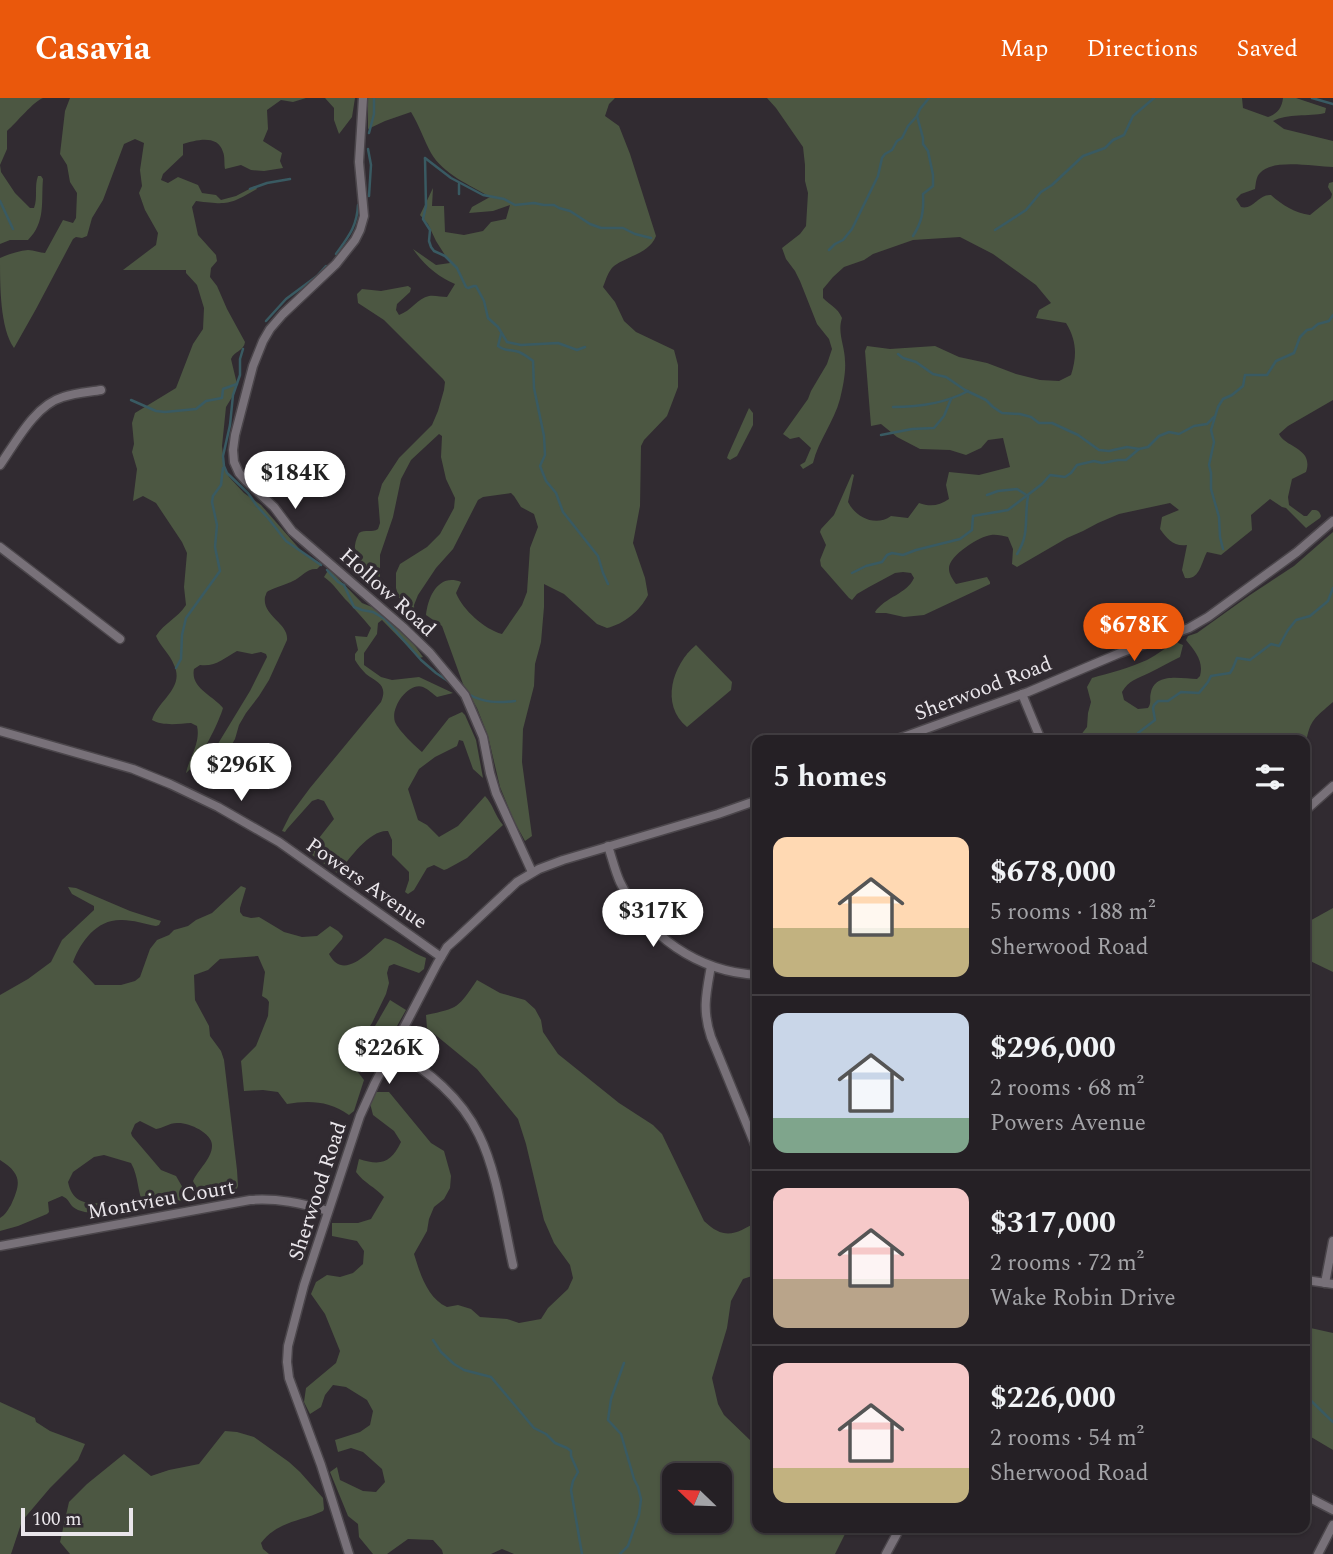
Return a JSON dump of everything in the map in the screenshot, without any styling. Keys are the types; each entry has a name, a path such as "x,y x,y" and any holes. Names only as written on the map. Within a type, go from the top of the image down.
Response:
{"street":[{"name":"Hollow Road","path":"363,98 359,162 364,216 360,230 336,264 283,314 263,341 253,366 235,435 234,462 239,473 274,507 292,531 403,627 430,653 465,695 483,737 496,793 532,872"},
{"path":"0,465 48,403 63,397 101,390"},
{"name":"Sherwood Road","path":"909,735 1023,694 1120,653 1189,628 1297,552 1333,521"},
{"path":"0,547 120,639"},
{"path":"1023,694 1039,735"},
{"name":"Powers Avenue","path":"0,731 133,769 218,807 279,842 441,957"},
{"path":"1310,806 1333,786"},
{"name":"Sherwood Road","path":"349,1554 321,1465 289,1378 288,1346 294,1318 328,1211 366,1103 441,957 456,939 532,872 752,802"},
{"path":"608,846 619,880 638,912 664,939 677,950 711,966 738,974 752,975"},
{"path":"711,966 705,1012 707,1024 752,1137"},
{"path":"393,1050 413,1062 444,1088 463,1109 480,1136 490,1161 513,1265"},
{"name":"Montvieu Court","path":"0,1246 250,1200 284,1200 328,1211"},
{"path":"1310,1281 1329,1284 1333,1241"},
{"path":"1310,1498 1333,1510"},
{"path":"1318,1554 1333,1525"},
{"path":"886,1554 897,1533"}],"green space":[{"path":"0,98 43,98 7,131 7,149 0,165"},
{"path":"70,98 306,98 293,102 281,100 267,110 268,129 263,141 282,153 280,161 283,168 264,171 251,170 241,165 225,169 224,154 220,146 212,141 200,140 183,144 183,155 163,174 161,180 168,183 178,177 198,185 202,193 216,195 221,200 255,186 257,189 228,202 196,201 192,207 198,235 216,255 217,261 211,268 210,277 245,342 231,359 237,384 226,407 222,446 224,464 229,477 244,493 261,505 304,554 322,564 317,569 267,592 267,609 284,629 287,640 269,680 239,725 235,739 215,774 205,785 199,782 199,775 250,691 267,657 261,652 252,654 237,651 215,663 200,665 194,669 199,687 223,708 207,744 186,773 196,744 197,726 191,723 165,724 152,720 176,680 172,661 156,636 186,605 184,587 187,553 156,503 143,496 133,501 137,469 132,452 132,423 135,413 176,388 193,344 203,329 204,308 197,285 186,270 123,270 156,245 158,233 139,193 142,186 140,170 144,143 135,139 124,144 87,236 73,239 14,348 3,318 0,258 28,250 45,253 63,220 73,223 76,218 77,193 60,154 65,111"},
{"path":"325,98 355,98 352,117 339,134 334,120 334,108"},
{"path":"368,98 615,98 609,104 605,116 619,126 656,236 643,251 614,266 603,287 615,302 624,321 636,332 674,350 678,365 678,387 667,416 641,446 640,506 633,543 648,595 631,616 607,628 597,624 564,594 544,584 541,642 523,729 522,762 532,836 525,841 500,787 488,736 477,708 463,684 442,626 426,615 432,594 441,583 453,580 461,582 456,593 469,612 488,628 502,634 522,605 527,592 530,548 538,527 534,514 521,507 511,493 478,500 453,549 418,595 414,605 415,624 408,617 399,598 396,573 400,564 427,547 440,534 454,508 455,498 446,479 441,457 442,436 439,434 411,460 401,479 393,517 380,555 383,595 362,577 355,557 359,533 378,529 378,498 382,484 399,458 432,425 445,382 384,320 358,303 357,294 362,289 381,291 408,286 411,288 410,292 397,304 399,315 425,297 447,297 455,284 431,270 413,249 436,265 450,263 420,215 433,188 432,206 444,206 445,232 464,235 483,231 491,222 506,219 510,205 493,211 469,213 472,207 490,197 442,167 431,153 411,112 368,129"},
{"path":"767,98 1242,98 1243,108 1268,117 1282,105 1283,98 1296,98 1326,108 1325,113 1285,117 1273,121 1284,129 1333,141 1333,167 1295,164 1266,168 1258,176 1255,189 1236,199 1241,207 1245,207 1271,195 1289,208 1310,215 1331,198 1328,187 1329,183 1333,182 1333,400 1279,434 1303,453 1307,464 1306,472 1292,479 1289,505 1304,516 1312,510 1318,511 1320,518 1306,528 1286,508 1270,499 1251,515 1252,530 1221,555 1207,552 1197,574 1185,578 1182,570 1187,545 1171,542 1160,529 1162,517 1179,510 1170,503 1119,514 1067,538 1017,567 1012,564 1013,549 1008,537 986,536 954,558 949,571 956,584 987,577 990,584 924,615 904,617 875,612 911,583 914,578 911,573 895,573 857,594 852,600 849,598 821,566 820,560 826,545 820,532 834,515 852,474 854,475 848,502 861,516 879,521 891,516 908,518 919,503 934,505 949,499 946,485 949,472 979,475 1010,467 1003,438 988,440 981,448 966,455 950,450 920,449 897,437 881,424 871,426 865,351 867,346 890,349 935,346 959,357 987,363 1016,374 1059,381 1071,375 1075,355 1074,342 1066,323 1036,318 1039,310 1051,303 1036,285 993,254 960,237 913,240 844,267 823,289 823,298 842,318 840,329 845,355 845,375 842,390 813,463 803,469 800,465 805,462 811,448 799,437 790,439 783,434 808,399 832,349 829,339 817,324 800,281 782,248 806,226 808,193 803,147"},
{"path":"0,165 1,172 15,193 30,208 34,208 35,204 38,176 43,179 40,219 28,240 10,240 0,244"},
{"path":"749,408 753,413 753,425 737,456 730,460 728,455"},
{"path":"1333,532 1333,702 1314,720 1308,735 1081,735 1087,727 1091,702 1087,687 1092,678 1147,660 1176,642 1183,645 1180,657 1130,682 1122,692 1124,700 1138,709 1148,708 1151,692 1158,682 1170,678 1197,679 1200,676 1200,661 1186,640 1188,636 1197,633 1294,566"},
{"path":"329,569 362,603 372,607 410,639 423,657 419,658 382,620 378,623 377,634 364,653 364,665 381,677 392,680 419,677 453,693 437,697 425,688 417,686 406,692 398,703 394,716 403,734 422,752 449,718 462,712 476,740 483,778 473,769 463,741 459,740 457,746 419,769 408,789 418,820 439,837 458,826 485,796 503,825 467,858 444,870 434,865 427,868 414,890 408,894 405,892 409,872 392,855 392,840 388,831 368,839 337,873 308,852 334,819 324,801 312,801 285,832 282,831 310,788 381,702 383,696 381,685 366,674 355,660 358,650 355,636 367,637 371,628 324,577"},
{"path":"696,645 732,682 731,690 687,727 674,708 672,685 681,663"},
{"path":"241,886 246,888 240,908 243,916 259,917 284,932 302,937 317,936 330,926 338,931 343,936 342,939 329,954 335,962 342,965 350,965 365,956 385,938 426,958 424,969 419,973 394,964 389,966 386,994 372,1023 353,1045 349,1055 364,1080 354,1111 349,1115 319,1103 287,1104 278,1092 244,1091 241,1061 256,1046 268,1016 269,1002 262,996 265,972 258,956 220,959 208,970 194,975 195,1000 209,1026 210,1036 224,1060 237,1170 238,1186 235,1193 208,1197 200,1193 194,1183 212,1146 204,1133 182,1123 156,1129 140,1121 135,1124 132,1136 161,1170 176,1176 187,1195 186,1200 144,1205 131,1163 104,1155 94,1157 73,1172 68,1182 72,1192 77,1199 84,1202 127,1204 129,1210 109,1213 84,1212 73,1207 62,1196 48,1202 47,1214 0,1231 0,1218 11,1205 18,1180 12,1170 0,1160 0,995 51,962 62,940 94,910 94,906 72,894 68,887 161,921 156,926 126,920 113,921 98,927 85,939 73,962 95,985 121,985 140,977 150,949 157,940 212,913"},
{"path":"1333,908 1333,972 1310,961 1310,921"},
{"path":"477,980 500,993 525,1000 535,1009 543,1032 558,1054 662,1134 704,1221 725,1233 737,1232 752,1224 752,1276 743,1279 731,1301 727,1328 712,1378 718,1404 724,1415 752,1441 752,1533 846,1533 835,1554 514,1554 502,1549 491,1554 443,1554 433,1540 408,1539 387,1554 373,1554 359,1537 358,1524 348,1516 330,1472 337,1467 340,1480 363,1491 376,1492 385,1482 382,1469 363,1452 351,1448 338,1452 335,1440 360,1432 370,1425 373,1411 367,1400 346,1387 333,1385 325,1395 321,1407 310,1414 304,1402 306,1388 336,1363 340,1351 325,1314 311,1294 316,1282 327,1275 340,1277 353,1273 363,1264 364,1251 357,1241 332,1236 332,1223 358,1223 371,1219 384,1197 356,1172 359,1159 384,1161 401,1142 394,1131 373,1115 370,1103 376,1092 389,1092 431,1143 444,1151 451,1176 450,1188 444,1199 434,1207 427,1231 414,1254 425,1284 434,1298 447,1307 458,1305 471,1309 480,1317 507,1319 519,1323 541,1319 548,1308 568,1289 573,1278 570,1265 554,1243 544,1220 518,1119 477,1069 427,1028 426,1015 457,1005"},
{"path":"390,1000 406,1010 388,1042 371,1033"},
{"path":"1310,1328 1333,1333 1333,1450 1310,1436"},
{"path":"0,1402 35,1418 36,1422 50,1431 85,1444 78,1460 22,1521 11,1554 0,1554"},
{"path":"225,1431 254,1437 289,1462 323,1498 323,1511 274,1530 261,1543 269,1554 70,1554 60,1542 69,1502 124,1454 151,1476 199,1464"}],"waterway":[{"path":"369,133 374,114 374,98"},
{"path":"829,250 852,229 878,176 882,158 902,138 929,98"},
{"path":"995,230 1026,210 1041,192 1083,156 1105,148 1124,135 1133,116 1154,98"},
{"path":"1312,98 1333,104"},
{"path":"913,236 922,216 923,194 933,186 928,151 923,144 917,116"},
{"path":"368,149 371,165 369,196"},
{"path":"425,158 426,206 423,219 430,230 431,247 457,268 466,287 476,286 484,301 488,318 498,327 507,342 521,345 558,343 577,350 585,347"},
{"path":"425,158 451,178 483,195 504,199 515,205 554,205 601,228 623,228 651,238"},
{"path":"250,189 290,179"},
{"path":"459,184 459,194"},
{"path":"0,201 13,229"},
{"path":"336,254 354,226 358,205"},
{"path":"266,321 286,299 326,266"},
{"path":"1223,549 1209,465 1214,442 1211,430 1218,407 1223,399 1243,386 1245,375 1267,375 1276,361 1294,353 1300,337 1307,330 1329,321 1333,315"},
{"path":"501,334 498,346 519,352 533,361 534,388 544,436 545,455 540,466 546,481 556,493 563,512 598,556 608,584"},
{"path":"243,349 223,456 224,466 227,473 248,493 286,541 321,565"},
{"path":"898,354 933,374 946,377 986,400 1002,413 1020,414 1039,423 1052,423 1078,435 1099,450 1148,447 1159,436 1169,432 1179,434 1194,426 1207,424 1214,417"},
{"path":"131,400 156,411 196,409 206,401 222,398 223,389 237,384"},
{"path":"893,407 931,404 968,391"},
{"path":"881,435 934,428 944,416 951,399"},
{"path":"852,573 882,562 892,553 903,555 960,539 972,530 973,516 1008,510 1050,475 1065,477 1077,465 1094,461 1102,463 1126,460 1139,449"},
{"path":"176,668 181,659 186,618 220,571 215,547 217,525 212,502 221,485 223,468"},
{"path":"987,495 1017,489 1028,496"},
{"path":"1017,554 1025,533 1028,496"},
{"path":"327,570 344,585 354,607 373,612 385,619 421,660 451,683"},
{"path":"1138,735 1155,720 1153,708 1158,701 1168,701 1181,692 1199,693 1211,676 1230,673 1237,658 1250,660 1271,644 1279,646 1296,620 1310,616 1328,601 1333,588"},
{"path":"468,694 491,702 515,701"},
{"path":"433,1340 454,1364 464,1370 491,1377 534,1428 571,1451 578,1472 571,1490 582,1554"},
{"path":"620,1554 628,1546 639,1515 641,1499 621,1434 608,1420 611,1399 624,1363"},
{"path":"1310,1400 1333,1422"}]}
